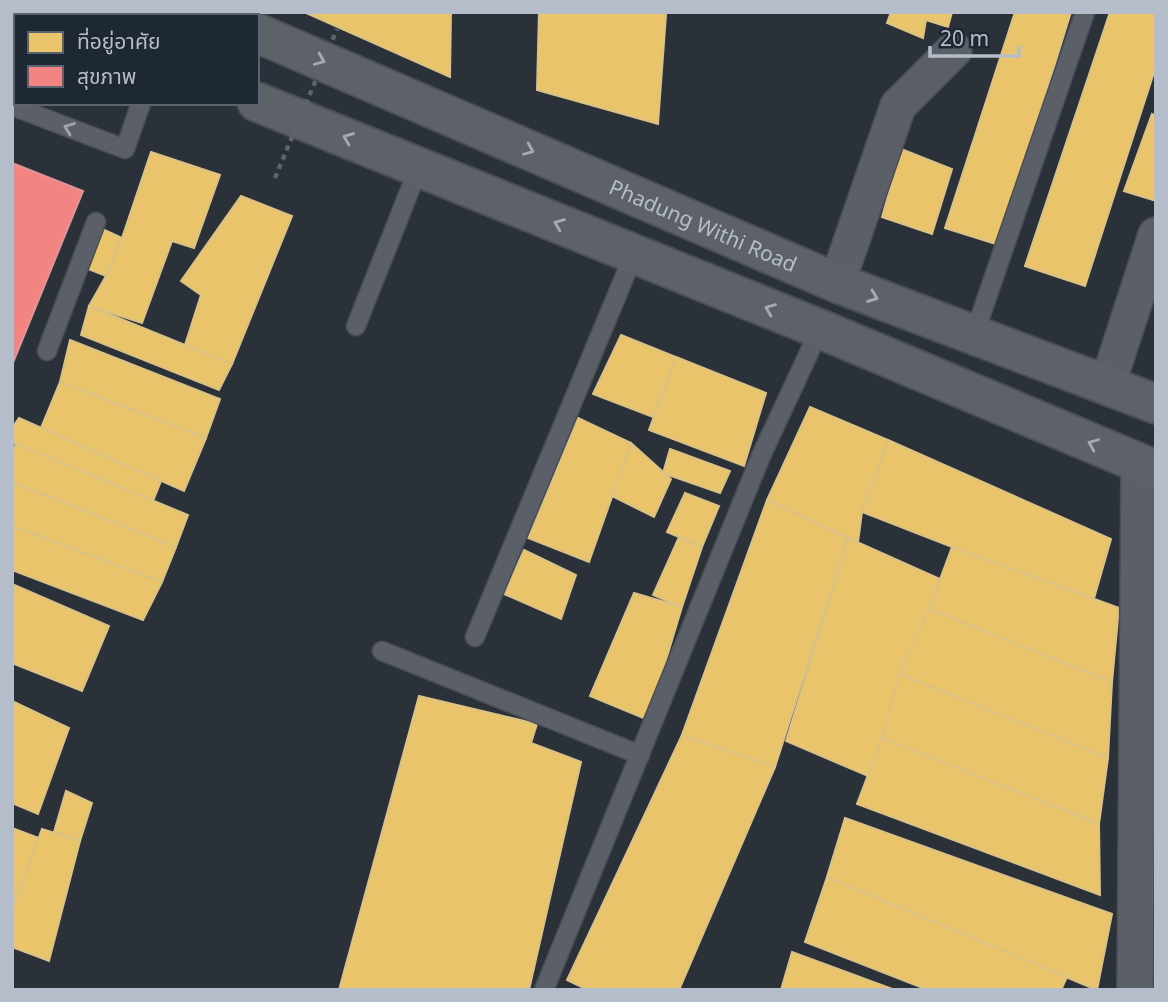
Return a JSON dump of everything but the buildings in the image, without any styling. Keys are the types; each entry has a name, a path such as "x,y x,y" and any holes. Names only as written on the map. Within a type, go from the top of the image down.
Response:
{"main road":[{"name":"Phadung Withi Road","path":"259,34 837,283 1156,404"},
{"path":"259,103 820,329 1147,466 1156,411"}],"street":[{"path":"837,283 898,106 954,50"},
{"path":"1107,386 1156,235"},
{"path":"1135,990 1147,466"}],"lane":[{"path":"974,335 1085,12"},
{"path":"12,106 125,149 140,105"},
{"path":"356,326 419,167"},
{"path":"47,351 96,222"},
{"path":"475,637 634,254"},
{"path":"544,990 761,456 820,329"},
{"path":"382,651 640,755"}],"path":[{"path":"275,178 337,29"}]}
